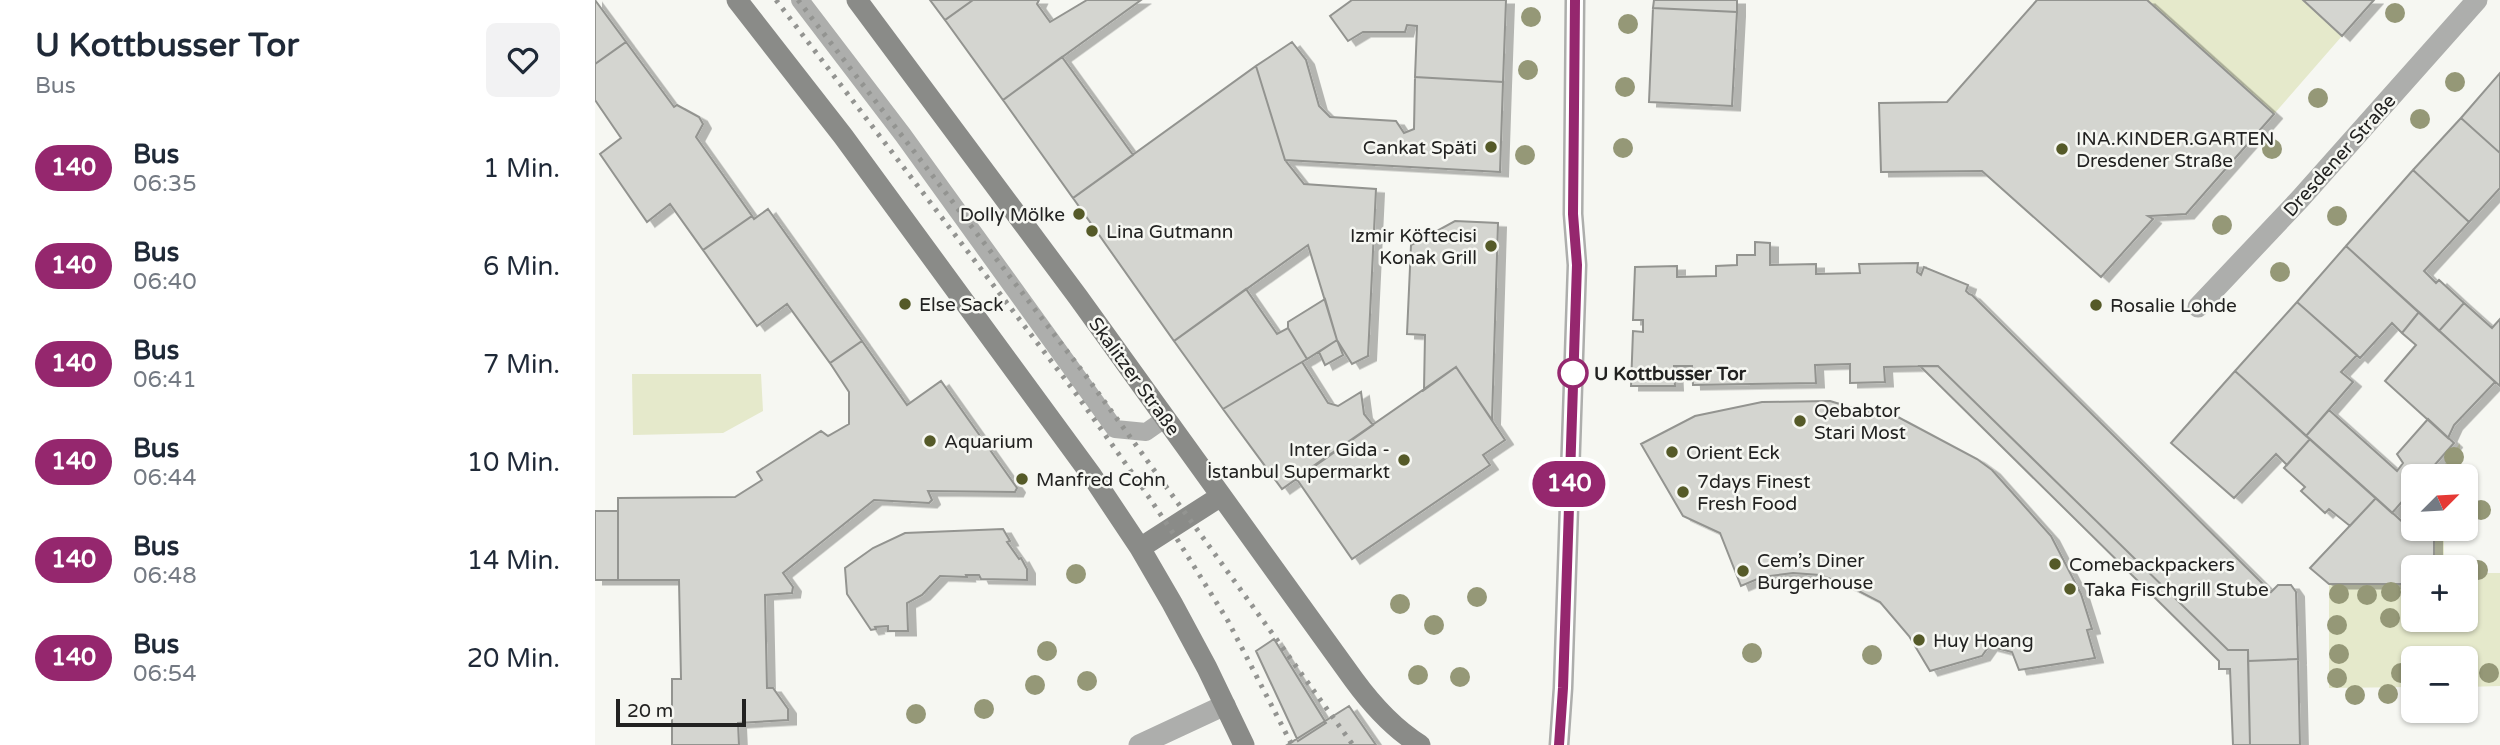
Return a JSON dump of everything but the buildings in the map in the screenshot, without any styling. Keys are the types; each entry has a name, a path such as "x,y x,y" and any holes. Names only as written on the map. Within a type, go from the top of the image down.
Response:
{"main road":[{"path":"737,0 843,136 1070,447 1140,548 1192,640 1244,745"},
{"name":"Skalitzer Straße","path":"856,0 1071,287 1373,705 1397,729 1420,745"},
{"path":"1140,548 1221,496"}],"street":[{"path":"1559,745 1577,265 1573,214 1574,0"},
{"name":"Dresdener Straße","path":"2198,307 2309,189 2477,0"},
{"path":"1139,745 1225,705"}],"lane":[{"path":"800,0 903,135 1115,429 1146,432 1166,418"}],"green space":[{"path":"2147,0 2303,0 2342,36 2274,114"},
{"path":"632,374 761,374 763,411 723,433 633,435"},
{"path":"2460,443 2460,464 2445,464"},
{"path":"2434,541 2444,541 2444,555 2434,555"},
{"path":"2488,573 2500,573 2500,686 2478,687 2478,646 2401,646 2401,687 2329,688 2329,584 2401,584 2401,632 2478,632 2478,578"}],"railway":[{"path":"776,0 1074,391 1140,484 1228,621 1292,745"},
{"path":"798,0 1086,376 1353,745"}],"bus line":[{"name":"140","path":"1559,745 1577,265 1573,214 1575,0"}],"place":[{"name":"Cankat Späti","path":"1491,147"},
{"name":"INA.KINDER.GARTEN Dresdener Straße","path":"2062,149"},
{"name":"Dolly Mölke","path":"1079,214"},
{"name":"Lina Gutmann","path":"1092,231"},
{"name":"Izmir Köftecisi Konak Grill","path":"1491,246"},
{"name":"Else Sack","path":"905,304"},
{"name":"Rosalie Lohde","path":"2096,305"},
{"name":"U Kottbusser Tor","path":"1573,373"},
{"name":"Qebabtor Stari Most","path":"1800,421"},
{"name":"Aquarium","path":"930,441"},
{"name":"Orient Eck","path":"1672,452"},
{"name":"Inter Gida - İstanbul Supermarkt","path":"1404,460"},
{"name":"Manfred Cohn","path":"1022,479"},
{"name":"7days Finest Fresh Food","path":"1683,492"},
{"name":"Comebackpackers","path":"2055,564"},
{"name":"Cem’s Diner Burgerhouse","path":"1743,571"},
{"name":"Taka Fischgrill Stube","path":"2070,589"},
{"name":"Huy Hoang","path":"1919,640"}]}
